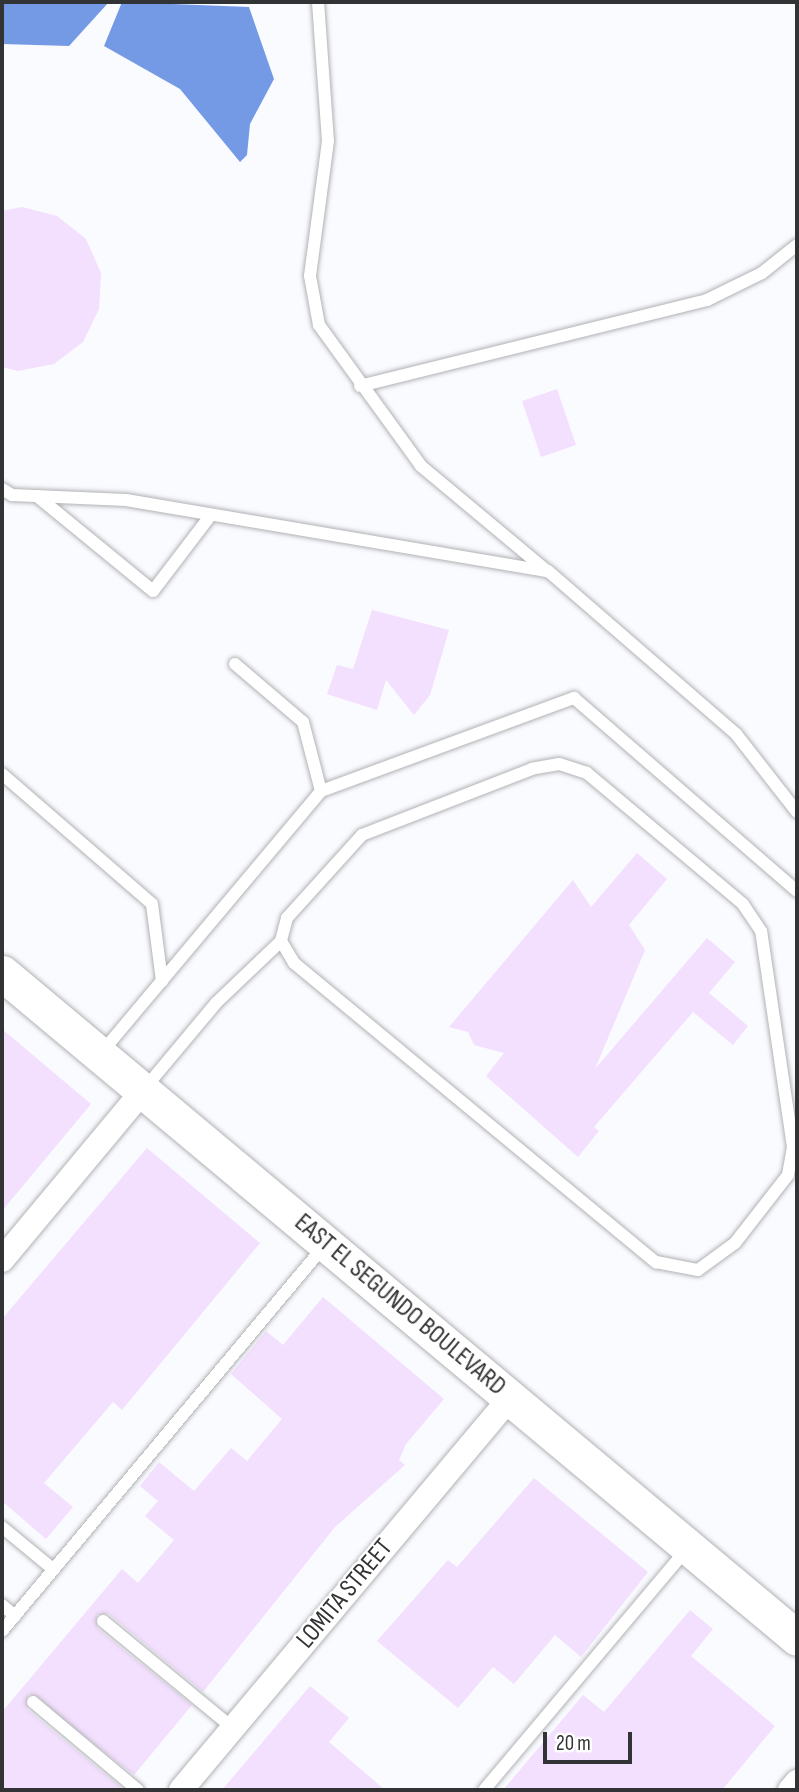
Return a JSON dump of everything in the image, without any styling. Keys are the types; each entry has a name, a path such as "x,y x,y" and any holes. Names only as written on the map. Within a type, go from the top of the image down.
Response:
{"main road":[{"name":"EAST EL SEGUNDO BOULEVARD","path":"4,979 143,1091 797,1637"}],"street":[{"path":"2,1260 143,1091"},
{"name":"LOMITA STREET","path":"181,1790 510,1398"},
{"path":"790,1790 797,1782"}],"lane":[{"path":"317,2 328,141 310,276 319,325 360,386 421,466 736,734 797,812"},
{"path":"360,386 707,300 762,273 797,245"},
{"path":"2,489 37,496 127,500 548,572"},
{"path":"37,496 153,591 211,515"},
{"path":"235,664 303,722 321,791"},
{"path":"99,1055 321,791 574,698 797,891"},
{"path":"143,1091 216,1003 281,941 288,918 362,835 532,769 559,764 587,773 743,904 761,931 793,1147 788,1175 735,1243 698,1270 656,1262 294,963 281,941"},
{"path":"2,774 152,904 162,981"},
{"path":"2,1631 326,1244"},
{"path":"2,1527 54,1570"},
{"path":"484,1790 689,1547"},
{"path":"2,1605 15,1616"},
{"path":"103,1621 233,1728"},
{"path":"33,1702 138,1790"}],"water":[{"path":"2,2 109,2 69,46 2,44"},
{"path":"122,2 249,7 274,79 250,124 247,155 240,162 180,89 104,46"}],"building":[{"path":"22,207 57,216 86,239 101,273 99,309 83,342 54,364 18,371 2,367 2,211"},
{"path":"557,389 576,445 541,457 522,401"},
{"path":"372,610 449,630 430,695 414,715 386,680 377,710 327,694 337,665 353,669"},
{"path":"637,853 667,879 629,925 645,950 595,1069 707,938 735,962 709,993 748,1026 733,1045 693,1012 594,1127 599,1131 578,1157 486,1076 504,1053 474,1045 468,1032 449,1027 573,880 591,907"},
{"path":"2,1029 91,1104 2,1211"},
{"path":"147,1148 260,1243 122,1410 113,1402 44,1483 73,1507 46,1539 2,1501 2,1319"},
{"path":"323,1297 444,1399 406,1444 399,1460 405,1465 335,1527 203,1692 109,1614 97,1615 97,1628 192,1705 134,1775 29,1694 27,1709 122,1788 2,1790 2,1712 122,1569 138,1583 174,1540 145,1516 158,1501 140,1486 159,1462 194,1491 231,1448 247,1461 282,1419 231,1374 266,1331 283,1345"},
{"path":"534,1478 648,1572 581,1657 555,1635 514,1684 493,1667 458,1708 377,1641 448,1560 457,1567"},
{"path":"690,1610 713,1629 691,1656 775,1726 722,1790 503,1790 583,1695 604,1712"},
{"path":"310,1686 349,1718 329,1742 385,1790 222,1790"}]}
